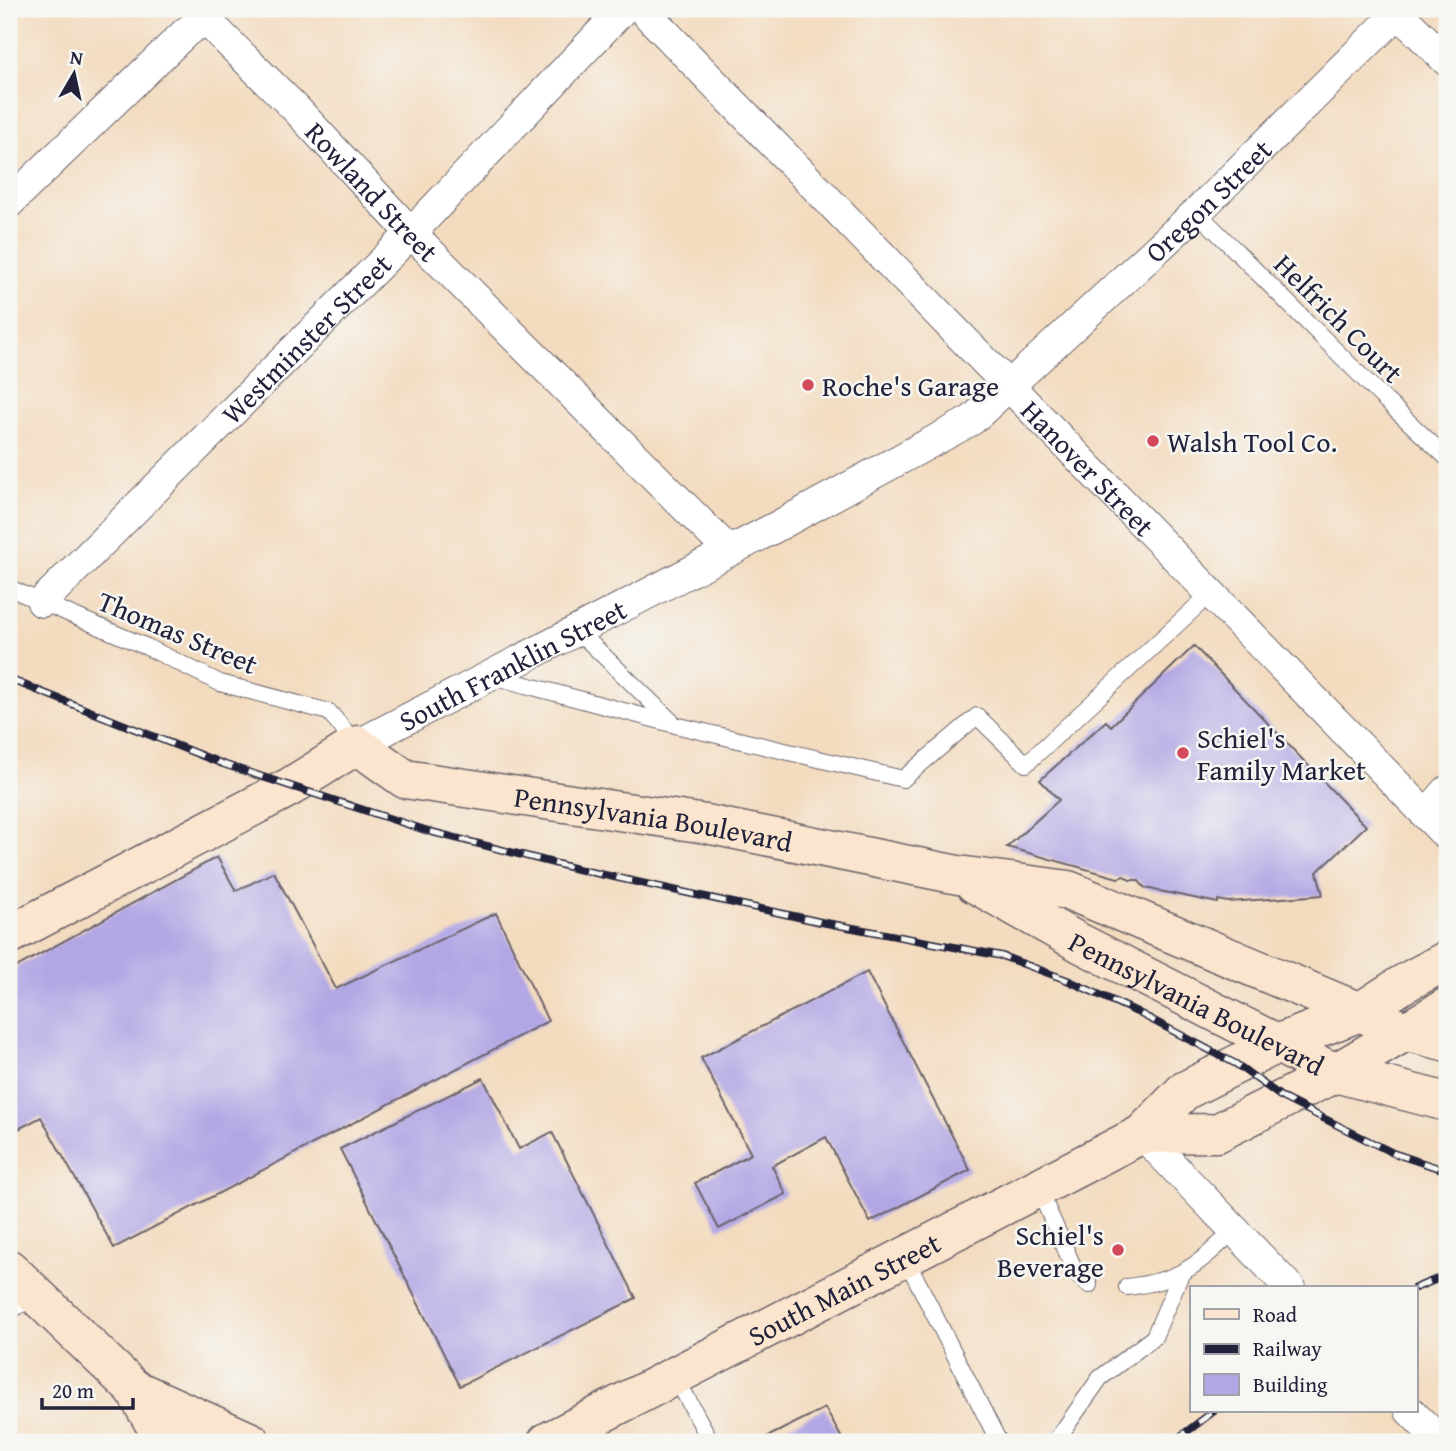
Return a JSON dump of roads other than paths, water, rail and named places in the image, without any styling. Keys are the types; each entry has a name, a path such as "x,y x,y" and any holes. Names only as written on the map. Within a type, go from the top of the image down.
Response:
{"street":[{"name":"Westminster Street","path":"42,602 411,233 623,9"},
{"name":"Hanover Street","path":"642,9 1437,826"},
{"name":"Oregon Street","path":"1010,386 1197,212 1400,11"},
{"path":"1400,11 1447,61"},
{"name":"Rowland Street","path":"9,204 186,32 201,22 213,27 296,109 411,233 729,551"},
{"name":"South Franklin Street","path":"9,935 290,787 357,745 729,551 972,420 1010,386"},
{"name":"Pennsylvania Boulevard","path":"357,745 405,779 706,824 958,875 1068,890 1405,1031 1447,1042"},
{"path":"1437,826 1447,792"},
{"name":"Pennsylvania Boulevard","path":"958,875 1080,943 1335,1073 1447,1102"},
{"name":"South Main Street","path":"547,1442 1142,1134 1184,1091 1279,1043 1360,1012 1447,960"},
{"name":"South Main Street","path":"1142,1134 1217,1133 1335,1073 1447,1007"},
{"path":"1142,1134 1288,1286"},
{"path":"9,1269 22,1304 134,1389 251,1442"},
{"path":"134,1389 160,1433 169,1442"},
{"path":"1411,1412 1441,1442"}],"lane":[{"name":"Helfrich Court","path":"1197,212 1382,397 1447,458"},
{"name":"Thomas Street","path":"9,589 147,647 220,683 328,712 357,745"},
{"path":"492,676 675,725 903,779 977,716 1026,764 1210,594"},
{"path":"576,629 675,725"},
{"path":"1038,1188 1077,1275 1089,1285"},
{"path":"1127,1287 1157,1284 1181,1274 1209,1254 1234,1230"},
{"path":"905,1257 999,1442"},
{"path":"1055,1442 1100,1378 1154,1337 1181,1274"},
{"path":"675,1376 711,1442"}],"railway":[{"path":"9,679 223,764 428,831 577,869 821,922 1002,956 1067,980 1137,1012 1236,1064 1283,1098 1393,1153 1447,1171"},
{"path":"1418,1287 1447,1275"},
{"path":"1173,1442 1213,1412"}],"place":[{"name":"Roche's Garage","path":"808,385"},
{"name":"Walsh Tool Co.","path":"1153,441"},
{"name":"Schiel's Family Market","path":"1183,753"},
{"name":"Schiel's Beverage","path":"1118,1250"}]}
